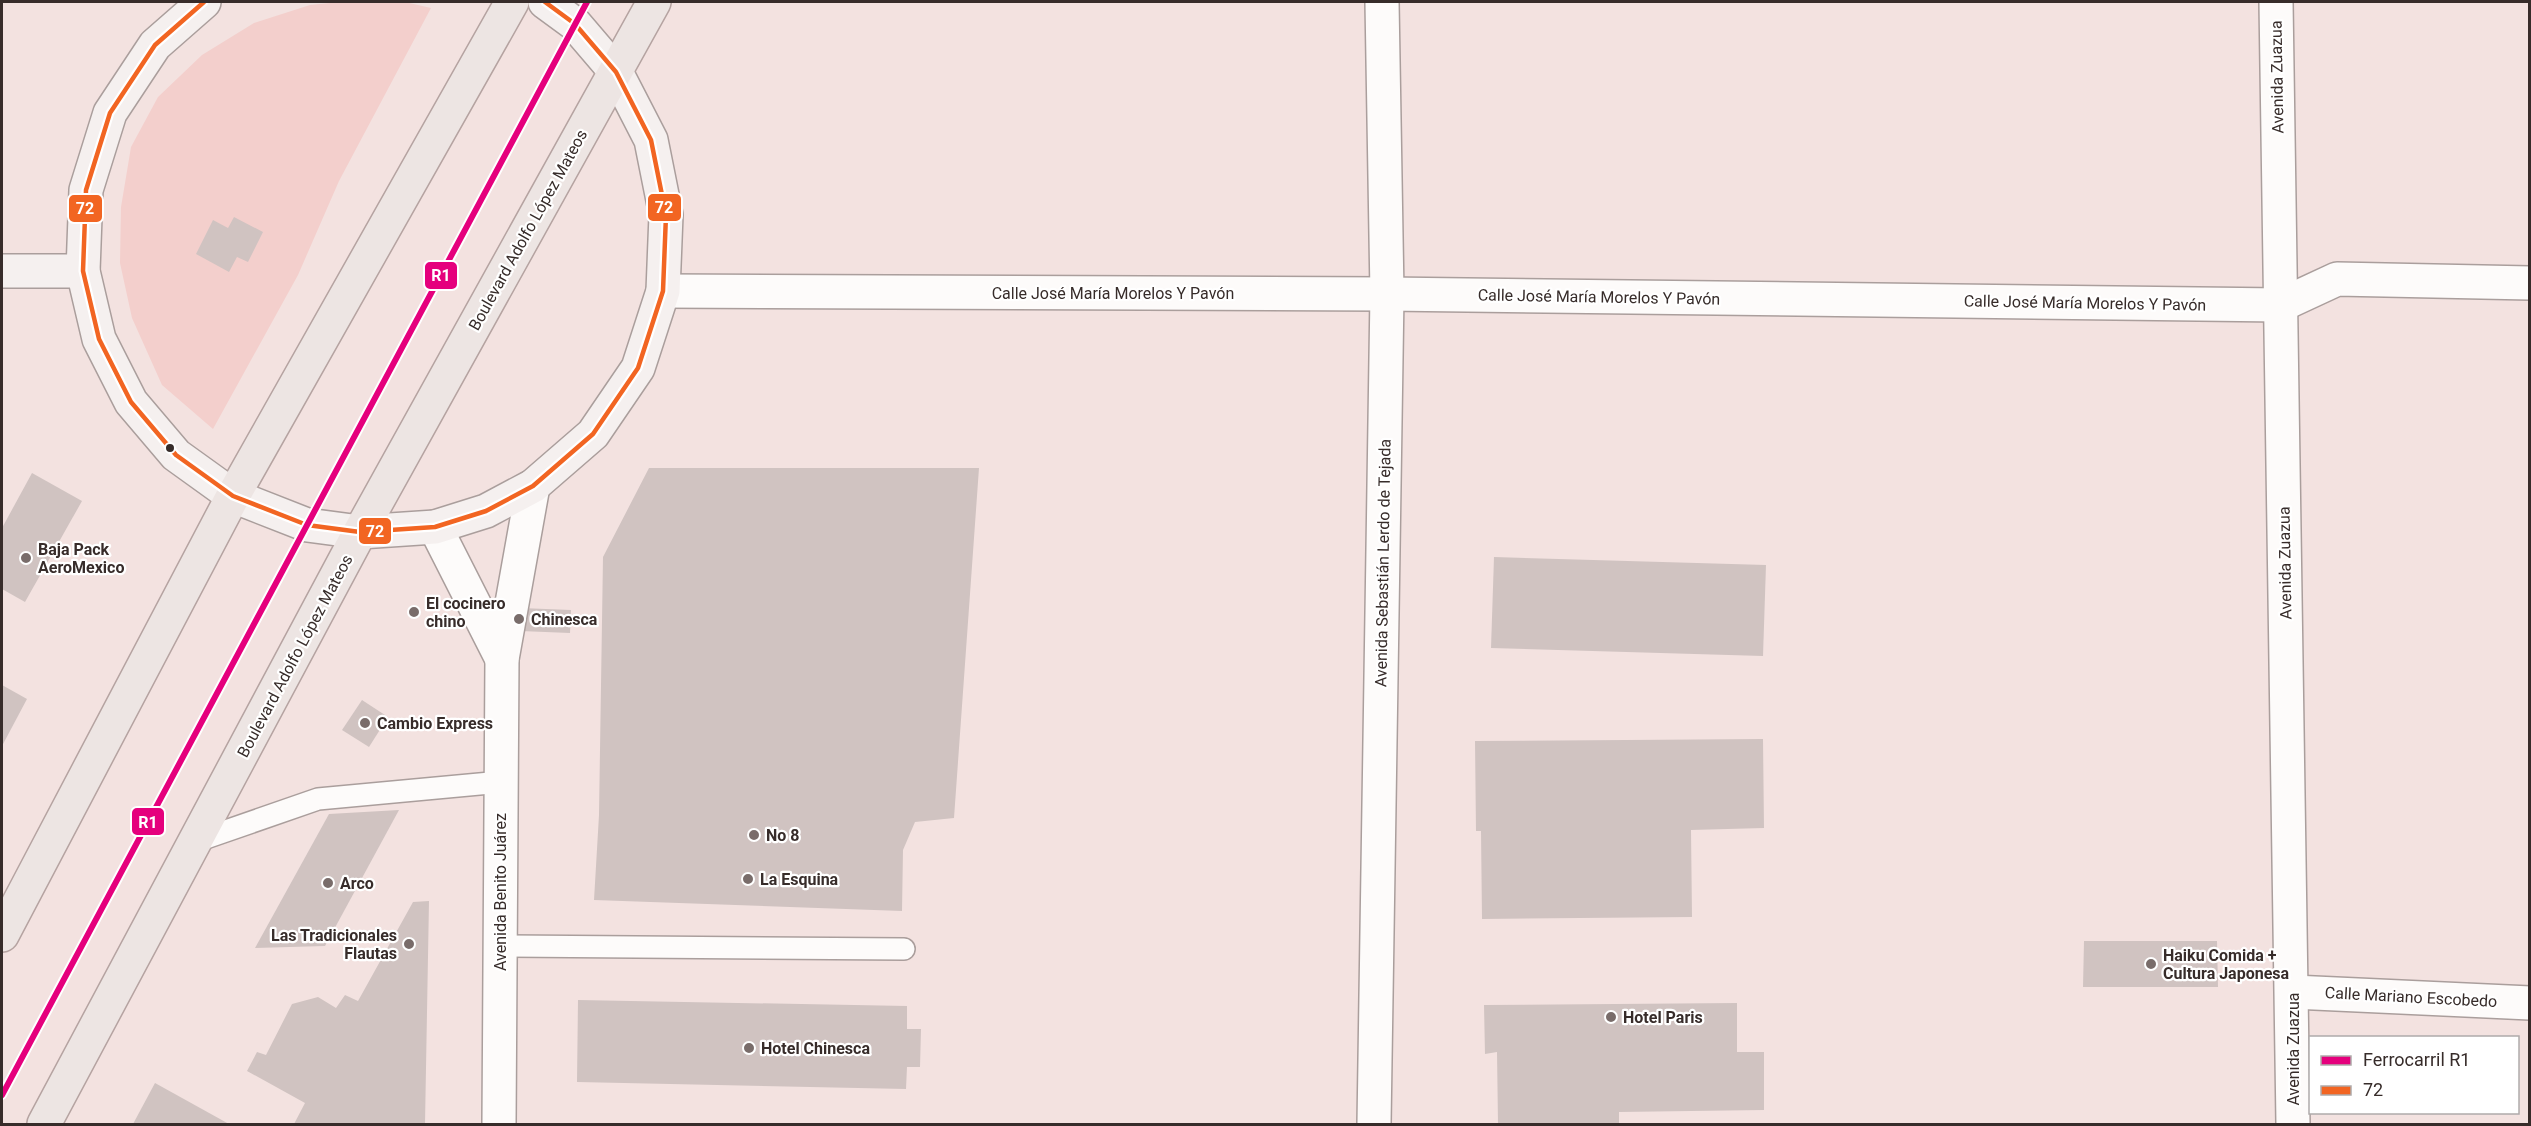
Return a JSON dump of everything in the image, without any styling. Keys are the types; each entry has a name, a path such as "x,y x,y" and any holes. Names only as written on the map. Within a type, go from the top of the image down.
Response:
{"main road":[{"path":"204,2 154,45 110,113 86,190 83,270 99,339 131,402 176,455 233,496 307,525 360,532 435,527 486,511 532,486 593,434 638,368 663,291 666,215 651,140 616,72 575,24 545,2"},
{"path":"2,935 233,496 512,2"},
{"name":"Boulevard Adolfo López Mateos","path":"44,1125 360,532 654,2"},
{"path":"2,271 83,270"}],"street":[{"name":"Avenida Sebastián Lerdo de Tejada","path":"1374,1125 1387,294 1382,2"},
{"name":"Avenida Zuazua","path":"2276,2 2293,1125"},
{"name":"Calle José María Morelos Y Pavón","path":"663,291 1387,294 2280,306 2337,279 2529,283"},
{"name":"Avenida Benito Juárez","path":"499,1125 502,659 532,486"},
{"name":"Avenida Benito Juárez","path":"435,527 502,659"},
{"name":"Calle Mariano Escobedo","path":"2292,992 2529,1003"}],"lane":[{"path":"197,841 318,799 501,782"},
{"path":"500,946 904,949"}],"shaded area":[{"path":"339,2 405,2 431,8 339,181 298,275 213,429 162,385 132,318 120,263 121,207 131,147 158,97 202,55 254,23 310,5"}],"building":[{"path":"234,217 263,232 248,262 237,257 229,272 196,254 213,220 228,228"},
{"path":"649,468 979,468 954,818 915,822 903,850 902,911 594,900 599,815 603,557"},
{"name":"Baja Pack AeroMexico","path":"32,473 82,501 25,602 2,589 2,528"},
{"path":"1494,557 1766,565 1763,656 1491,648"},
{"name":"Chinesca","path":"469,606 571,610 570,633 467,629"},
{"path":"2,685 27,699 2,746"},
{"name":"Cambio Express","path":"362,700 388,717 369,747 342,730"},
{"path":"1763,739 1764,828 1691,830 1692,917 1482,919 1481,831 1476,831 1475,741"},
{"path":"399,810 325,946 255,948 329,814"},
{"path":"429,901 425,1124 294,1124 305,1103 247,1071 257,1052 266,1055 292,1004 318,997 336,1008 345,995 358,1001 413,902"},
{"name":"Haiku Comida + Cultura Japonesa","path":"2084,941 2217,941 2218,987 2083,987"},
{"name":"Hotel Chinesca","path":"578,1000 907,1006 907,1029 921,1029 920,1067 907,1067 906,1089 577,1082"},
{"path":"1737,1003 1737,1052 1764,1052 1764,1110 1619,1112 1619,1124 1498,1124 1497,1052 1485,1054 1484,1005"},
{"path":"155,1083 229,1124 133,1124"}],"rail line":[{"name":"R1","path":"2,1095 587,2"}],"transit line":[{"name":"72","path":"204,2 155,45 110,113 86,190 83,271 99,339 131,402 176,455 233,496 307,525 360,532 435,527 486,511 533,486 593,434 638,368 663,291 666,215 651,140 616,72 575,24 545,2"}],"place":[{"name":"Baja Pack AeroMexico","path":"26,558"},
{"name":"El cocinero chino","path":"414,612"},
{"name":"Chinesca","path":"519,619"},
{"name":"Cambio Express","path":"365,723"},
{"name":"No 8","path":"754,835"},
{"name":"La Esquina","path":"748,879"},
{"name":"Arco","path":"328,883"},
{"name":"Las Tradicionales Flautas","path":"409,944"},
{"name":"Haiku Comida + Cultura Japonesa","path":"2151,964"},
{"name":"Hotel Paris","path":"1611,1017"},
{"name":"Hotel Chinesca","path":"749,1048"}]}
